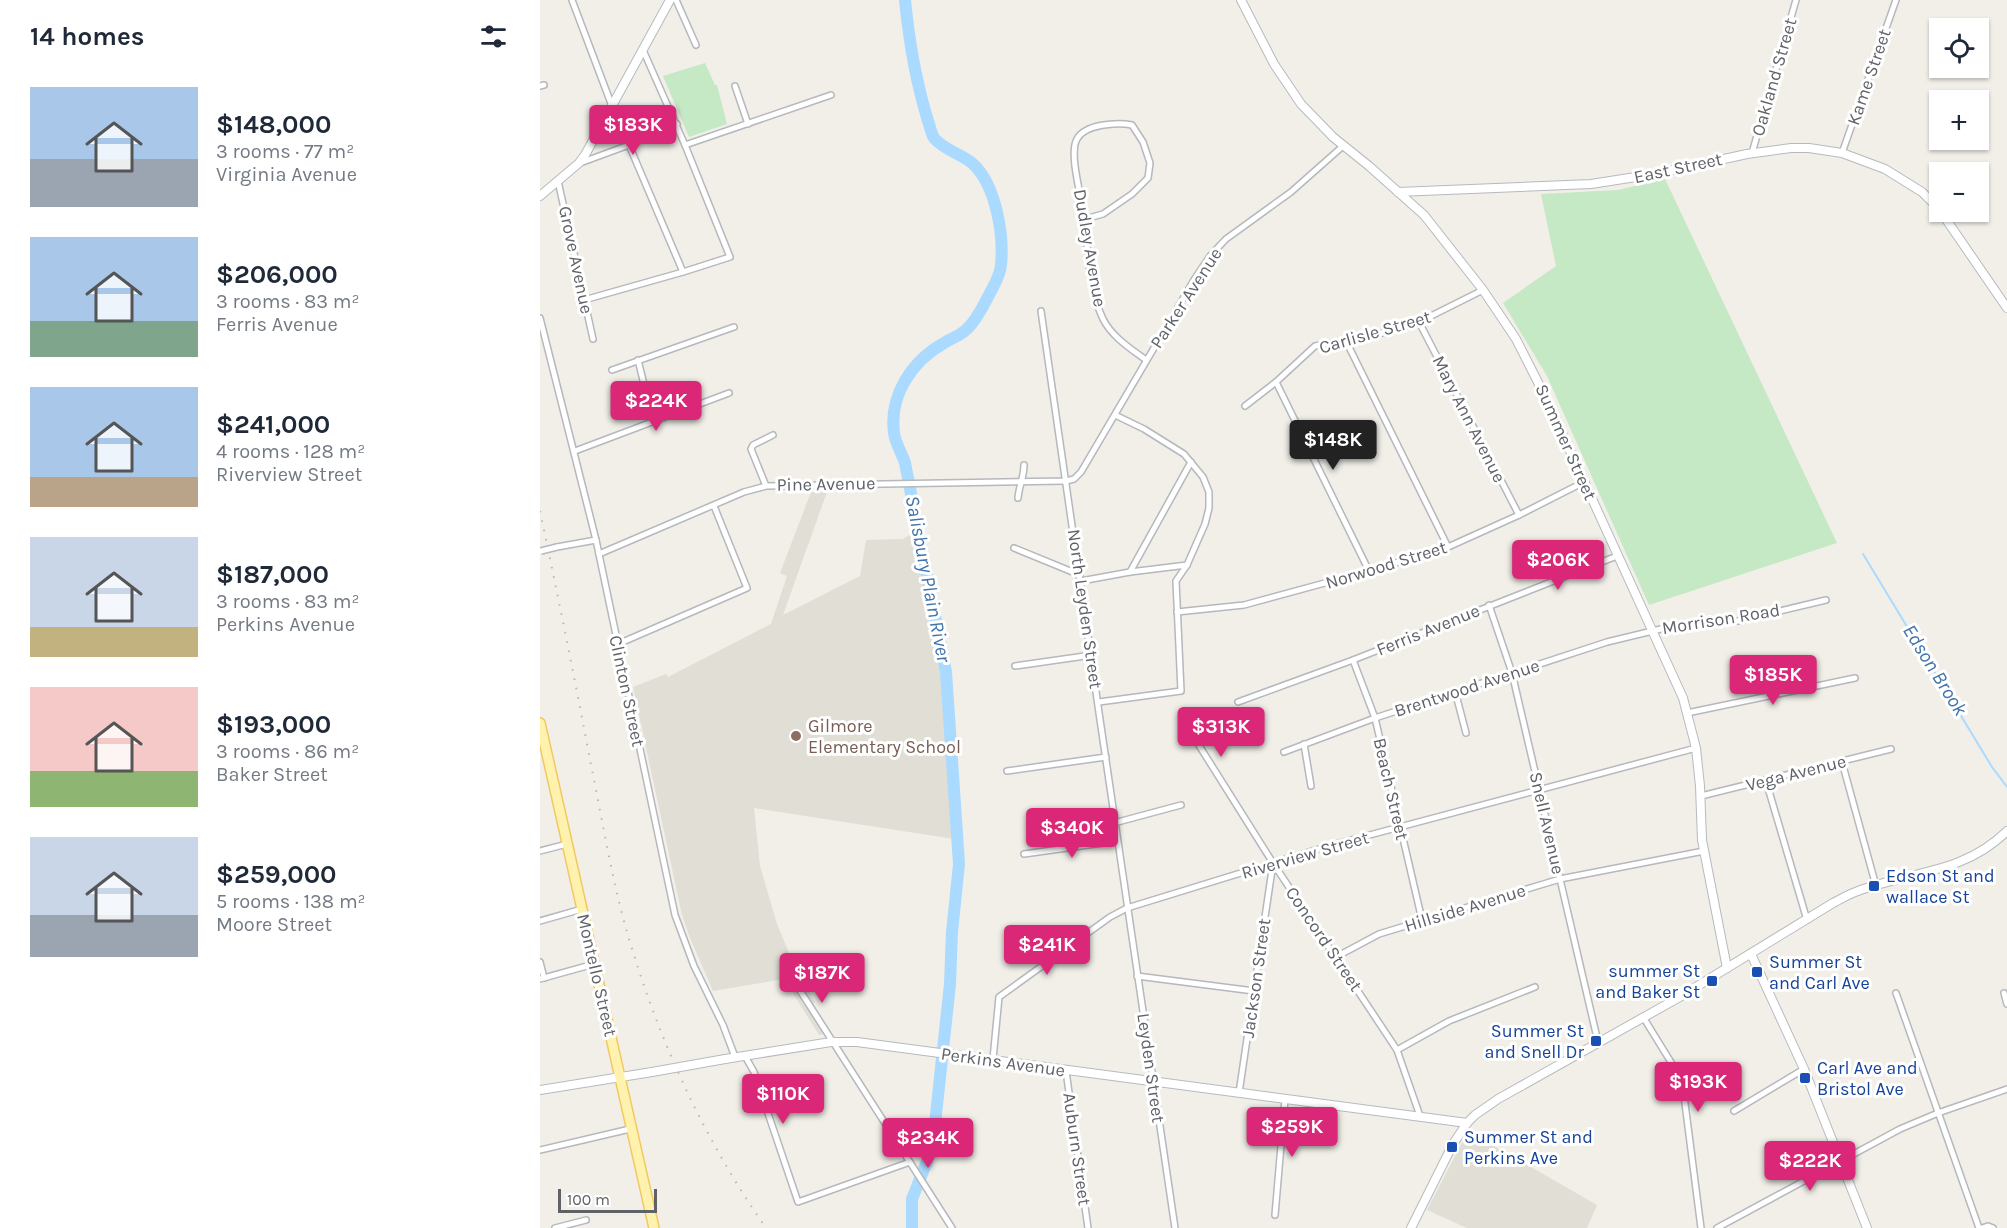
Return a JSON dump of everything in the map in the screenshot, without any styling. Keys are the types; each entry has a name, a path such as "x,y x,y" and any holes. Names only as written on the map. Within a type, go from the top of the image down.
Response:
{"main road":[{"name":"Montello Street","path":"540,723 654,1228"}],"street":[{"path":"572,0 612,107"},
{"path":"540,196 579,163 612,107 669,0"},
{"path":"676,0 696,45"},
{"name":"Summer Street","path":"1241,0 1264,46 1288,86 1314,119 1429,220 1483,290 1528,361 1683,698 1696,748 1701,796 1702,840 1727,968"},
{"name":"Oakland Street","path":"1752,153 1796,0"},
{"name":"Kame Street","path":"1842,153 1896,0"},
{"path":"584,300 683,273 730,257 677,124 643,50"},
{"path":"735,86 748,124"},
{"path":"685,145 831,95"},
{"path":"579,163 677,124"},
{"name":"Dudley Avenue","path":"1085,219 1103,214 1139,188 1148,178 1151,171 1150,163 1138,132 1129,124 1109,125 1087,130 1076,140 1074,152 1093,286 1101,313 1113,334 1146,360"},
{"path":"629,145 683,273"},
{"name":"Parker Avenue","path":"1066,481 1074,479 1081,472 1194,280 1215,250 1226,239 1291,192 1343,146"},
{"name":"East Street","path":"1398,192 1591,184 1655,174 1752,153 1809,148 1842,153 1885,169 1922,192 1929,199"},
{"name":"Grove Avenue","path":"558,181 593,339"},
{"name":"East Street","path":"1948,222 2007,308"},
{"name":"Carlisle Street","path":"1245,406 1276,382 1315,346 1346,341 1419,322 1483,290"},
{"name":"North Leyden Street","path":"1041,311 1127,908"},
{"name":"Clinton Street","path":"540,318 596,540 675,915 694,966 723,1025 735,1057"},
{"name":"Mary Ann Avenue","path":"1419,322 1519,515"},
{"path":"612,370 734,327"},
{"path":"1346,341 1448,547"},
{"path":"638,360 653,421"},
{"path":"1276,382 1369,571"},
{"path":"575,451 729,393"},
{"path":"1099,702 1181,691 1176,581 1205,524 1210,503 1206,482 1191,462 1179,451 1152,434 1115,415"},
{"path":"766,486 751,449 755,443 773,435"},
{"path":"1130,572 1191,462"},
{"path":"1018,498 1018,486 1024,477 1024,465"},
{"name":"Pine Avenue","path":"599,554 750,490 766,486 1066,481"},
{"name":"Norwood Street","path":"1177,612 1244,605 1448,547 1584,482"},
{"path":"618,644 747,588 714,506"},
{"path":"541,551 596,540"},
{"path":"1014,548 1080,578 1186,565"},
{"name":"Ferris Avenue","path":"1238,702 1353,660 1617,556"},
{"name":"Morrison Road","path":"1652,630 1738,621 1826,600"},
{"name":"Snell Avenue","path":"1490,605 1512,673 1598,1042"},
{"name":"Brentwood Avenue","path":"1284,752 1375,718 1584,648 1652,630"},
{"path":"1015,666 1092,655"},
{"name":"Beach Street","path":"1353,660 1375,718 1422,920"},
{"path":"1687,713 1855,678"},
{"path":"1455,691 1466,734"},
{"name":"Concord Street","path":"1195,739 1273,863 1397,1050 1420,1116"},
{"path":"1304,744 1311,786"},
{"name":"Riverview Street","path":"993,1059 999,996 1110,917 1127,908 1273,863 1696,748"},
{"name":"Vega Avenue","path":"1701,796 1891,749"},
{"path":"1007,771 1106,757"},
{"path":"1842,762 1876,886"},
{"path":"1766,781 1807,920"},
{"path":"1114,823 1182,805"},
{"path":"1411,1228 1448,1153 1467,1122 1497,1099 1751,954 1833,903 1858,891 1957,864 1992,846 2007,831"},
{"path":"1024,854 1117,841"},
{"path":"540,851 567,844"},
{"name":"Hillside Avenue","path":"1336,957 1378,934 1560,879 1704,851"},
{"name":"Jackson Street","path":"1239,1093 1273,863"},
{"name":"Leyden Street","path":"1127,908 1174,1228"},
{"path":"540,921 582,909"},
{"path":"1751,954 1804,1070 1866,1228"},
{"path":"540,962 542,978 594,964"},
{"path":"1137,976 1254,991"},
{"path":"792,978 952,1228"},
{"path":"1397,1050 1449,1021 1535,987"},
{"path":"1896,993 1980,1228 1988,1226 1993,1228"},
{"path":"2004,993 2007,1004"},
{"path":"1643,1017 1682,1080 1701,1228"},
{"name":"Perkins Avenue","path":"540,1090 831,1041 867,1043 993,1059 1066,1071 1467,1122"},
{"path":"745,1056 754,1072 798,1202 910,1162"},
{"path":"1734,1111 1804,1070"},
{"name":"Auburn Street","path":"1066,1071 1088,1228"},
{"path":"1717,1228 1900,1129 2007,1089"},
{"path":"1275,1215 1285,1099"},
{"path":"540,1150 630,1129"},
{"path":"555,1228 586,1220"}],"shaded area":[{"name":"Gilmore Elementary School","path":"811,492 827,492 783,615 860,576 866,540 903,539 918,530 940,649 954,839 754,808 760,866 777,924 795,967 815,1002 813,1004 832,1033 819,1035 784,979 713,991 682,915 633,687 666,674 668,677 771,624 787,576 780,573"},
{"path":"1468,1131 1597,1205 1587,1228 1467,1228 1427,1210"}],"green space":[{"path":"705,63 717,85 727,124 689,137 663,76"},
{"path":"1665,179 1837,543 1649,605 1547,376 1503,303 1556,266 1541,194 1618,190"}],"waterway":[{"name":"Salisbury Plain River","path":"905,0 917,76 932,134 943,146 972,163 980,172 993,197 997,211 1002,253 998,277 977,317 959,335 932,350 913,369 899,393 893,419 895,437 905,463 946,672 959,864 952,932 950,984 934,1133 928,1159 912,1199 912,1228"},
{"name":"Edson Brook","path":"1863,554 1992,767 2007,787"}],"railway":[{"path":"540,511 610,861 634,955 659,1027 690,1097 725,1164 766,1228"}],"place":[{"name":"Gilmore Elementary School","path":"796,736"},
{"name":"Edson St and wallace St","path":"1874,886"},
{"name":"Summer St and Carl Ave","path":"1757,972"},
{"name":"summer St and Baker St","path":"1712,981"},
{"name":"Summer St and Snell Dr","path":"1596,1041"},
{"name":"Carl Ave and Bristol Ave","path":"1805,1078"},
{"name":"Summer St and Perkins Ave","path":"1452,1147"}]}
